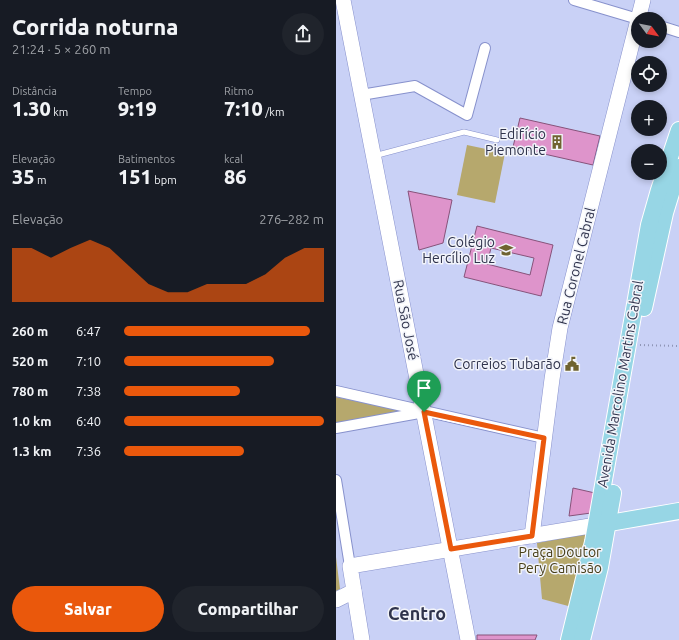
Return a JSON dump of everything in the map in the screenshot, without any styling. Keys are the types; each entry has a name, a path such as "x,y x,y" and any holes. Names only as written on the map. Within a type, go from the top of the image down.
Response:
{"main road":[{"name":"Avenida Marcolino Martins Cabral","path":"582,640 592,602 602,524 649,225 663,176 679,130"},
{"name":"Avenida Marcolino Martins Cabral","path":"569,640 585,577 602,524 657,248 679,167"},
{"path":"602,524 679,511"}],"street":[{"name":"Rua São José","path":"343,0 468,640"},
{"path":"574,0 631,17"},
{"name":"Rua Coronel Cabral","path":"640,12 643,0"},
{"path":"667,28 679,32"},
{"name":"Rua Coronel Cabral","path":"532,536 560,328 631,47"},
{"path":"361,95 416,86 467,114 485,48"},
{"path":"336,391 544,438"},
{"path":"336,428 424,412"},
{"path":"336,480 339,517 350,566 362,640"},
{"path":"350,566 602,524"},
{"path":"336,600 354,591"}],"lane":[{"path":"374,156 464,132 497,140"}],"path":[{"path":"638,345 679,346"}],"green space":[{"path":"467,145 505,153 495,203 457,195"},
{"path":"336,397 403,411 336,424"},
{"name":"Praça Doutor Pery Camisão","path":"587,533 572,607 542,599 537,543"},
{"path":"336,557 340,589 336,591"}],"building":[{"name":"Edifício Piemonte","path":"520,118 600,136 593,165 513,147"},
{"path":"408,191 452,200 443,243 419,250"},
{"path":"477,226 553,245 541,296 464,277","holes":["491,248 534,258 530,275 487,264"]},
{"path":"573,488 595,493 591,513 569,516"},
{"path":"477,635 537,635 535,640 477,640"}],"place":[{"name":"Edifício Piemonte","path":"557,142"},
{"name":"Colégio Hercílio Luz","path":"506,250"},
{"name":"Correios Tubarão","path":"572,364"}],"district":[{"name":"Centro","path":"417,613"}],"route":[{"path":"424,412 544,438 532,536 451,549 424,412"}]}
